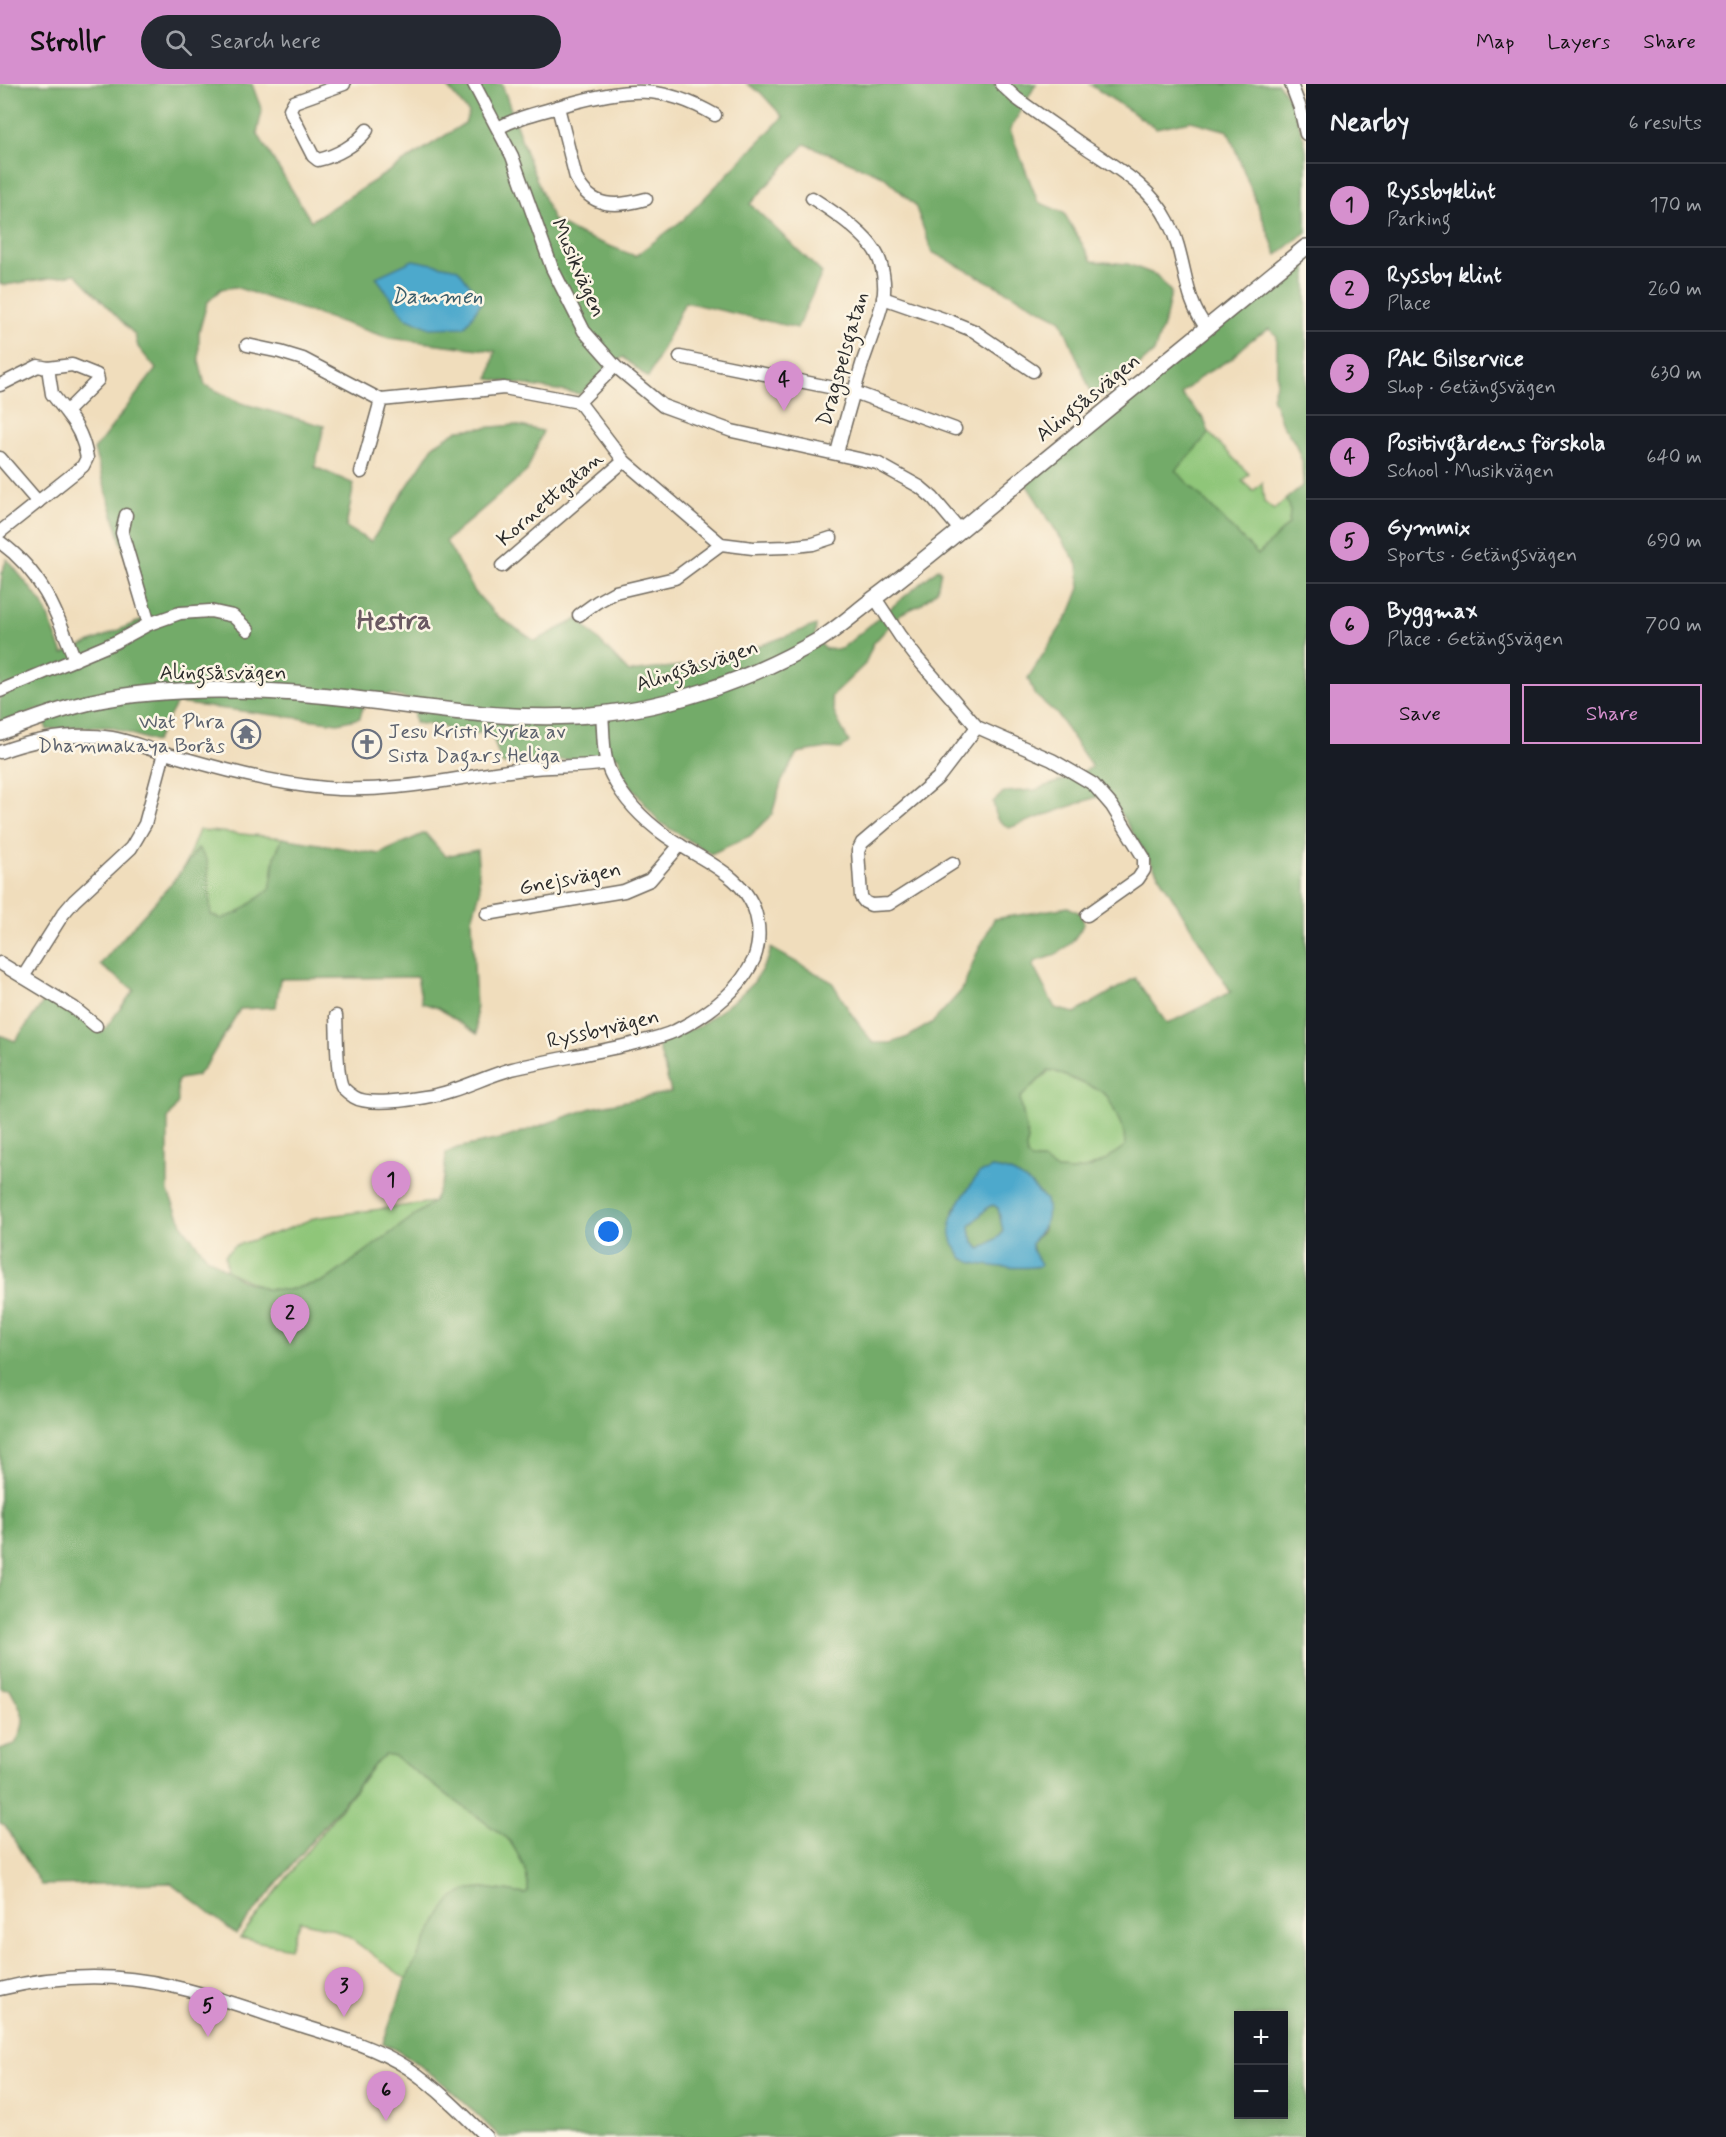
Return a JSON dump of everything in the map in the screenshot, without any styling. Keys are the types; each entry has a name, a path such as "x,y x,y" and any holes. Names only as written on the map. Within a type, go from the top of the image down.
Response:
{"main road":[{"name":"Alingsåsvägen","path":"0,732 91,702 159,693 206,690 344,698 508,716 548,717 602,714 669,701 753,673 821,638 912,571 1306,247"}],"street":[{"path":"344,84 294,102 290,109 292,115 318,160 326,159 359,140 367,130"},
{"name":"Musikvägen","path":"474,84 513,156 552,268 584,331 615,366 663,406 732,431 877,463 920,487 933,498 960,530"},
{"path":"1001,84 1016,98 1148,191 1175,234 1184,261 1192,304 1207,328"},
{"path":"1291,84 1306,134"},
{"path":"498,128 533,112 627,88 669,90 694,100 715,115"},
{"path":"558,107 576,178 581,187 596,200 615,206 646,199"},
{"name":"Dragspelsgatan","path":"812,198 851,227 875,250 882,274 883,298 837,453"},
{"path":"883,298 974,331 1033,371"},
{"path":"247,345 303,359 381,400 504,388 579,402 624,461 721,544 753,548 787,548 813,544 831,538"},
{"path":"680,357 854,392 955,429"},
{"path":"0,385 38,366 48,368 72,365 97,375 98,380 66,412"},
{"path":"579,402 615,366"},
{"path":"0,532 83,466 87,458 77,425 52,394 48,368"},
{"path":"361,472 381,400"},
{"path":"0,458 38,502"},
{"name":"Kornettgatan","path":"502,566 624,461"},
{"path":"126,515 122,533 149,624"},
{"path":"0,542 15,553 37,577 54,605 75,660"},
{"path":"579,615 615,592 675,578 721,544"},
{"path":"875,598 900,636 977,727 1052,760 1093,784 1112,806 1144,858 1144,870 1138,879 1087,915"},
{"path":"0,691 116,642 149,624 180,613 210,611 233,616 248,630"},
{"name":"Ryssbyvägen","path":"336,1016 339,1077 343,1088 363,1101 405,1099 445,1092 513,1069 594,1053 673,1032 721,1002 734,988 746,974 760,939 754,907 746,892 734,881 653,826 638,812 612,776 606,763 602,714"},
{"path":"953,863 889,904 871,905 861,897 858,851 862,843 939,778 977,727"},
{"path":"0,752 35,742 72,736 113,738 280,783 359,789 403,787 526,768 606,763"},
{"path":"23,977 68,908 131,848 145,824 164,753"},
{"name":"Gnejsvägen","path":"487,914 624,891 650,880 680,845"},
{"path":"0,963 74,1008 96,1026"},
{"path":"0,1989 30,1981 110,1977 173,1986 372,2050 406,2067 434,2088 486,2137"}],"green space":[{"path":"0,84 252,84 262,111 257,133 311,221 465,123 469,113 445,84 502,84 530,164 553,220 579,234 635,256 684,219 783,117 760,92 747,84 1036,84 1010,130 1038,202 1064,213 1092,261 1128,264 1156,275 1171,292 1166,317 1154,352 1108,393 1094,399 1061,320 932,252 915,205 883,176 805,144 750,204 822,273 797,328 685,302 648,378 623,357 580,394 489,379 495,351 389,338 235,287 221,289 207,303 199,332 199,361 205,385 241,403 324,426 315,467 354,484 346,527 371,542 434,445 458,430 515,425 543,431 527,471 446,541 475,592 497,616 535,641 578,619 629,672 715,662 816,625 815,637 825,649 841,649 939,568 941,571 937,590 920,605 900,614 873,644 865,664 831,697 835,715 849,742 841,749 828,748 797,753 781,783 772,814 750,836 711,854 659,822 624,777 618,756 502,764 493,738 485,731 457,736 442,726 415,723 412,700 392,695 366,695 360,718 338,723 177,703 155,742 111,727 72,727 47,730 41,709 0,723 0,595 2,572 7,559 43,604 63,654 144,619 94,450 156,369 138,347 135,335 76,274 0,284"},
{"path":"1089,84 1278,84 1292,106 1305,144 1306,232 1277,255 1228,131 1191,121 1156,128"},
{"path":"1306,255 1306,2137 500,2137 430,2073 383,2043 406,1979 441,1913 453,1897 470,1889 485,1888 525,1894 528,1892 528,1885 525,1871 508,1839 395,1757 385,1755 378,1760 236,1934 171,1883 41,1885 5,1825 0,1823 0,1749 15,1744 22,1728 23,1716 10,1689 0,1688 0,1035 15,1041 47,997 102,1033 134,990 100,965 198,848 207,860 211,915 221,919 238,913 270,889 275,857 283,838 379,854 425,833 445,856 477,850 480,892 472,919 477,1034 438,1008 422,1003 417,977 280,979 276,1007 240,1009 197,1076 180,1079 177,1082 178,1103 168,1119 168,1192 184,1228 207,1257 241,1280 265,1289 288,1290 325,1281 433,1202 444,1178 446,1153 457,1148 505,1138 591,1108 671,1092 657,1041 698,1027 737,998 754,982 768,959 771,948 832,982 873,1043 891,1043 908,1037 933,1022 962,990 994,919 1068,907 1080,913 1084,923 1080,930 1065,948 1052,956 1036,961 1033,966 1055,1008 1075,1013 1135,978 1167,1024 1231,992 1108,793 1009,828 997,819 993,802 1004,792 1035,790 1092,767 1057,714 1034,694 1028,678 1071,611 1080,588 1078,565 1026,484","holes":["1269,329 1277,336 1277,380 1272,397 1282,424 1295,443 1302,461 1303,485 1286,499 1290,511 1289,524 1258,555 1176,471 1209,433 1204,419 1181,394 1203,375 1231,359 1252,339","1048,1071 1054,1071 1099,1090 1108,1097 1124,1131 1125,1146 1104,1161 1089,1168 1073,1171 1057,1170 1042,1160 1032,1160 1027,1155 1028,1140 1020,1098","992,1168 1016,1175 1029,1183 1046,1200 1043,1230 1032,1243 1037,1267 963,1259 951,1218 955,1208 979,1174"]},
{"path":"1209,433 1249,474 1242,481 1253,491 1262,483 1264,502 1274,510 1286,499 1290,511 1289,524 1258,555 1175,471"},
{"path":"199,830 283,838 275,857 271,889 238,913 222,919 211,915 207,860 198,848 182,873"},
{"path":"1049,1071 1099,1090 1108,1097 1124,1131 1125,1146 1104,1161 1089,1168 1073,1171 1057,1170 1042,1160 1032,1160 1027,1156 1028,1140 1020,1098"},
{"path":"433,1202 325,1281 288,1290 265,1289 227,1271 225,1255 234,1246 314,1218"},
{"path":"994,1205 998,1208 1003,1231 1000,1236 981,1249 972,1239 970,1226 988,1207"},
{"path":"385,1755 395,1757 508,1839 522,1864 527,1878 528,1892 525,1894 485,1888 470,1889 441,1913 406,1979 350,1938 330,1928 300,1921 289,1948 240,1938 378,1760"}],"water":[{"name":"Dammen","path":"413,260 458,269 482,301 465,327 430,328 405,317 376,277"},
{"path":"992,1168 1016,1175 1035,1188 1046,1200 1047,1219 1032,1243 1032,1249 1040,1266 1011,1267 976,1263 962,1257 956,1248 950,1230 957,1205 980,1173","holes":["993,1205 998,1208 1003,1231 1000,1236 981,1249 972,1239 970,1226 988,1207"]}],"place":[{"name":"Positivgårdens förskola","path":"784,411"},
{"name":"Wat Phra Dhammakaya Borås","path":"246,734"},
{"name":"Jesu Kristi Kyrka av Sista Dagars Heliga","path":"367,744"},
{"name":"Ryssbyklint","path":"391,1211"},
{"name":"Ryssby klint","path":"290,1344"},
{"name":"PAK Bilservice","path":"344,2017"},
{"name":"Gymmix","path":"208,2037"},
{"name":"Byggmax","path":"386,2121"}],"district":[{"name":"Hestra","path":"394,621"}]}
